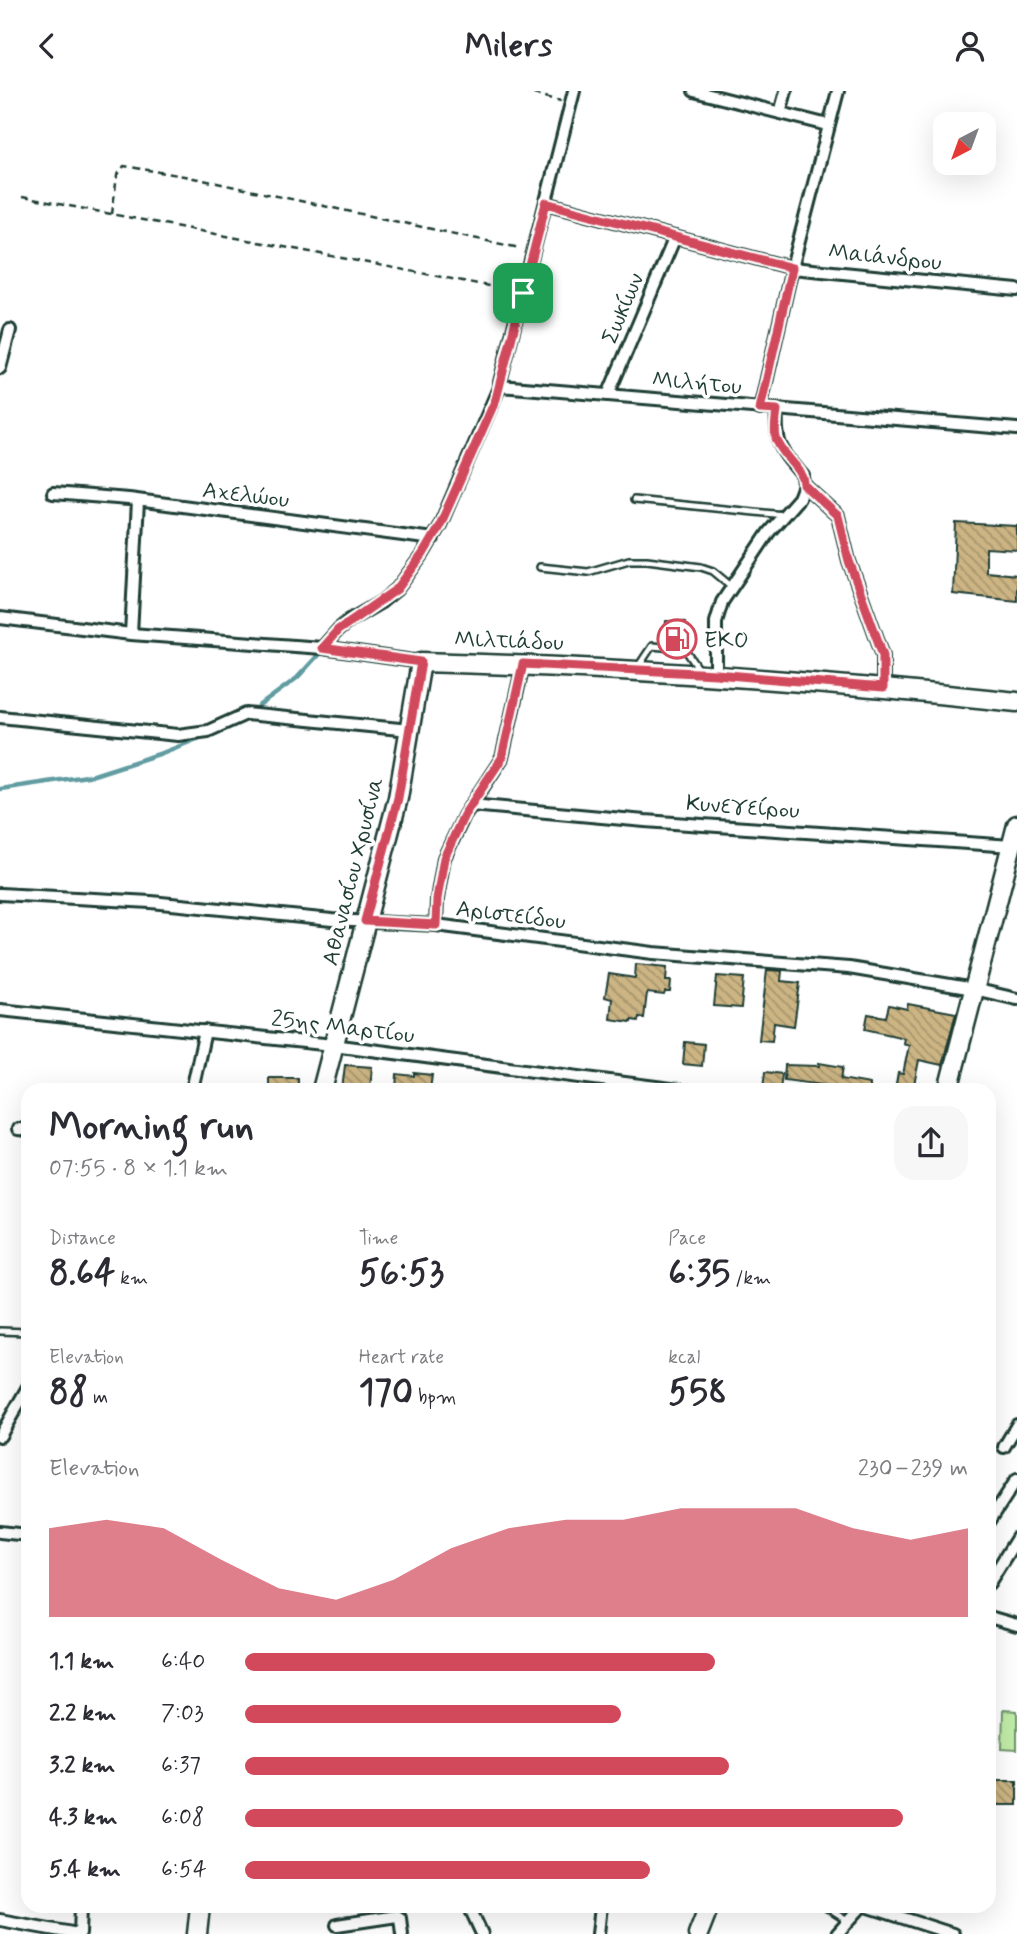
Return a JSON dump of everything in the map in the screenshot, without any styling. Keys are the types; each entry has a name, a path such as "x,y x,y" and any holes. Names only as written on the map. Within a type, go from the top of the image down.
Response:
{"main road":[{"name":"Μιλτιάδου","path":"421,662 523,664 709,674 1017,702"},
{"name":"Αθανασίου Χρυσίνα","path":"324,1083 398,798 421,662"},
{"path":"950,1083 1017,825"},
{"path":"197,1934 199,1913"},
{"path":"698,1934 706,1913"}],"street":[{"path":"322,648 338,630 397,589 433,538 499,386 574,91"},
{"path":"698,91 828,125"},
{"path":"780,113 786,91"},
{"path":"760,409 792,268 838,91"},
{"name":"Μαιάνδρου","path":"546,203 792,268 1017,290"},
{"name":"Σωκίων","path":"608,395 675,237"},
{"path":"0,369 10,330"},
{"name":"Μιλήτου","path":"499,386 1017,429"},
{"path":"709,674 718,615 731,586 799,498 804,485 803,475 790,463 777,440 777,410"},
{"path":"804,485 838,516 849,561 883,655 883,688"},
{"name":"Αχελώου","path":"53,493 433,538"},
{"path":"131,634 138,501"},
{"name":"Μιλτιάδου","path":"0,618 131,634 322,648 421,662"},
{"path":"436,925 444,858 471,805 502,758 523,664"},
{"path":"0,717 178,735 208,731 246,713 410,730"},
{"name":"Κυνεγείρου","path":"471,805 646,821 1012,846"},
{"name":"Αριστείδου","path":"0,894 151,902 436,925 653,953 849,968 1017,999"},
{"name":"25ης Μαρτίου","path":"0,1010 333,1045 625,1083"},
{"path":"194,1083 205,1031"},
{"path":"2,1430 21,1399"},
{"path":"1004,1447 1017,1425"},
{"path":"996,1511 1017,1479"},
{"path":"0,1532 21,1534"},
{"path":"996,1572 1017,1538"},
{"path":"996,1619 1017,1625"},
{"path":"0,1920 79,1934 80,1913"},
{"path":"473,1913 482,1934"},
{"path":"598,1934 600,1913"},
{"path":"837,1934 857,1913"},
{"path":"886,1913 953,1934"},
{"path":"337,1925 397,1916 400,1918 402,1934"}],"lane":[{"path":"635,500 784,515"},
{"path":"540,567 588,572 629,560 648,560 701,567 713,571 731,586"},
{"path":"636,670 652,646 685,649 709,674"},
{"path":"0,1331 21,1332"},
{"path":"835,1913 849,1922"}],"path":[{"path":"522,91 571,103"},
{"path":"112,213 117,176 124,166 184,176 534,251"},
{"path":"22,197 523,293"}],"green space":[{"path":"1003,1710 1017,1711 1017,1750 1002,1749"}],"building":[{"path":"956,523 1017,526 1017,550 986,548 986,572 1017,575 1017,601 953,594"},
{"path":"666,621 685,622 683,644 664,642"},
{"path":"636,964 667,967 666,981 671,981 670,992 665,992 664,995 647,993 644,1018 639,1017 638,1021 610,1019 612,999 605,997 609,974 635,978"},
{"path":"767,970 782,971 781,981 800,983 794,1026 774,1023 772,1041 759,1040"},
{"path":"717,976 744,978 741,1008 714,1006"},
{"path":"908,1004 956,1013 942,1065 919,1060 914,1083 896,1083 898,1073 903,1074 909,1045 903,1043 904,1038 865,1029 868,1014 886,1017 889,1005 907,1009"},
{"path":"685,1042 704,1044 702,1066 683,1064"},
{"path":"819,1063 843,1067 841,1079 864,1083 807,1083 784,1080 785,1065 819,1066"},
{"path":"345,1065 372,1067 371,1083 343,1083"},
{"path":"765,1072 782,1074 781,1083 764,1083"},
{"path":"414,1073 432,1075 431,1083 396,1083 397,1074 414,1076"},
{"path":"269,1078 298,1078 298,1083 269,1083"},
{"path":"996,1780 1017,1780 1017,1805 996,1805"}],"waterway":[{"path":"259,706 297,678 320,653"},
{"path":"0,789 94,775 205,736"}],"place":[{"name":"EKO","path":"677,639"}],"route":[{"path":"546,203 792,268 760,409 777,410 776,436 790,463 803,475 804,485 838,516 849,561 883,655 883,688 716,674 523,664 502,758 464,815 447,848 437,899 436,925 365,921 398,798 421,662 322,648 350,620 397,589 433,538 496,399 523,293 546,203"}]}
